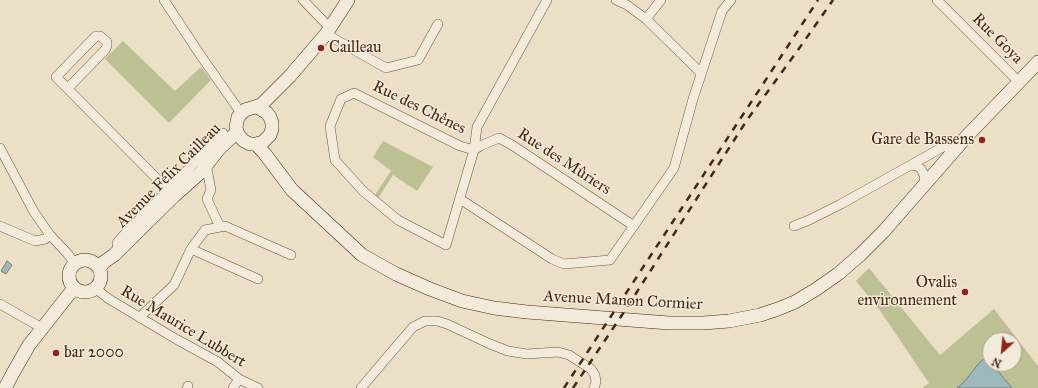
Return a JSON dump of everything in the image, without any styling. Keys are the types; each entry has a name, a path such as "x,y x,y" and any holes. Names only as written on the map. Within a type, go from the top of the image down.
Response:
{"street":[{"path":"164,0 241,113 264,102 290,76 328,31 348,0"},
{"path":"302,0 328,31 386,68 418,60 438,24"},
{"path":"547,0 477,127 474,150 460,199 552,259 564,264 610,260 674,168 693,98 722,11 731,0"},
{"path":"616,0 627,5 646,19 702,73"},
{"path":"646,19 661,0"},
{"name":"Rue Goya","path":"937,0 1019,82"},
{"path":"68,88 105,50 107,42 100,36 96,36 56,77 171,193 217,145 223,133"},
{"name":"Avenue Manon Cormier","path":"261,142 304,201 362,255 396,274 430,290 462,301 494,308 527,312 669,323 729,321 760,315 795,302 816,290 838,274 884,231 954,151 1038,62"},
{"path":"270,116 290,76"},
{"name":"Rue des Chênes","path":"460,199 446,245 398,220 363,192 335,160 330,126 341,99 354,93 460,146 474,150"},
{"path":"237,132 244,141 250,144 261,142 270,135 272,123 270,116 264,110 255,107"},
{"name":"Avenue Félix Cailleau","path":"99,268 118,251 171,193 204,170 217,145 237,132 236,122 241,113"},
{"name":"Rue des Mûriers","path":"474,150 499,138 512,145 634,226"},
{"path":"220,227 207,199 211,190 204,170 233,148 240,145 261,142"},
{"path":"794,226 809,220 943,147 947,146 954,151"},
{"path":"0,148 34,212 50,235 75,264"},
{"path":"912,165 921,169 924,175 925,185"},
{"path":"0,226 35,242 50,235"},
{"path":"140,318 174,285 191,249 205,230 225,226 292,255"},
{"path":"191,249 258,279"},
{"path":"80,261 90,261 99,268 101,281 96,289 82,292 74,288 71,284 69,275 70,271 75,264 80,261"},
{"path":"5,388 29,345 74,288"},
{"name":"Rue Maurice Lubbert","path":"96,289 108,299 218,362 239,378 258,388"},
{"path":"0,304 42,328"},
{"path":"362,388 413,327 425,321 437,321 447,324 508,351 527,354 558,352 569,355 591,369 595,375 596,382 594,388"},
{"path":"233,388 239,378"}],"green space":[{"path":"123,41 175,91 201,67 211,80 169,123 105,59"},
{"path":"383,141 433,167 417,191 393,175 378,198 375,195 391,171 373,157"},
{"path":"869,268 940,355 994,309 1012,332 982,332 982,372 1022,372 1022,345 1038,366 1038,388 922,388 929,383 881,312 856,281"}],"water":[{"path":"7,261 12,265 6,274 1,271"},
{"path":"982,361 982,372 999,372 1012,388 957,388 965,381"}],"railway":[{"path":"564,388 818,0"},
{"path":"573,388 626,309 747,120 833,0"}],"place":[{"name":"Cailleau","path":"321,48"},
{"name":"Gare de Bassens","path":"982,140"},
{"name":"Ovalis environnement","path":"965,292"},
{"name":"bar 2000","path":"56,353"}]}
